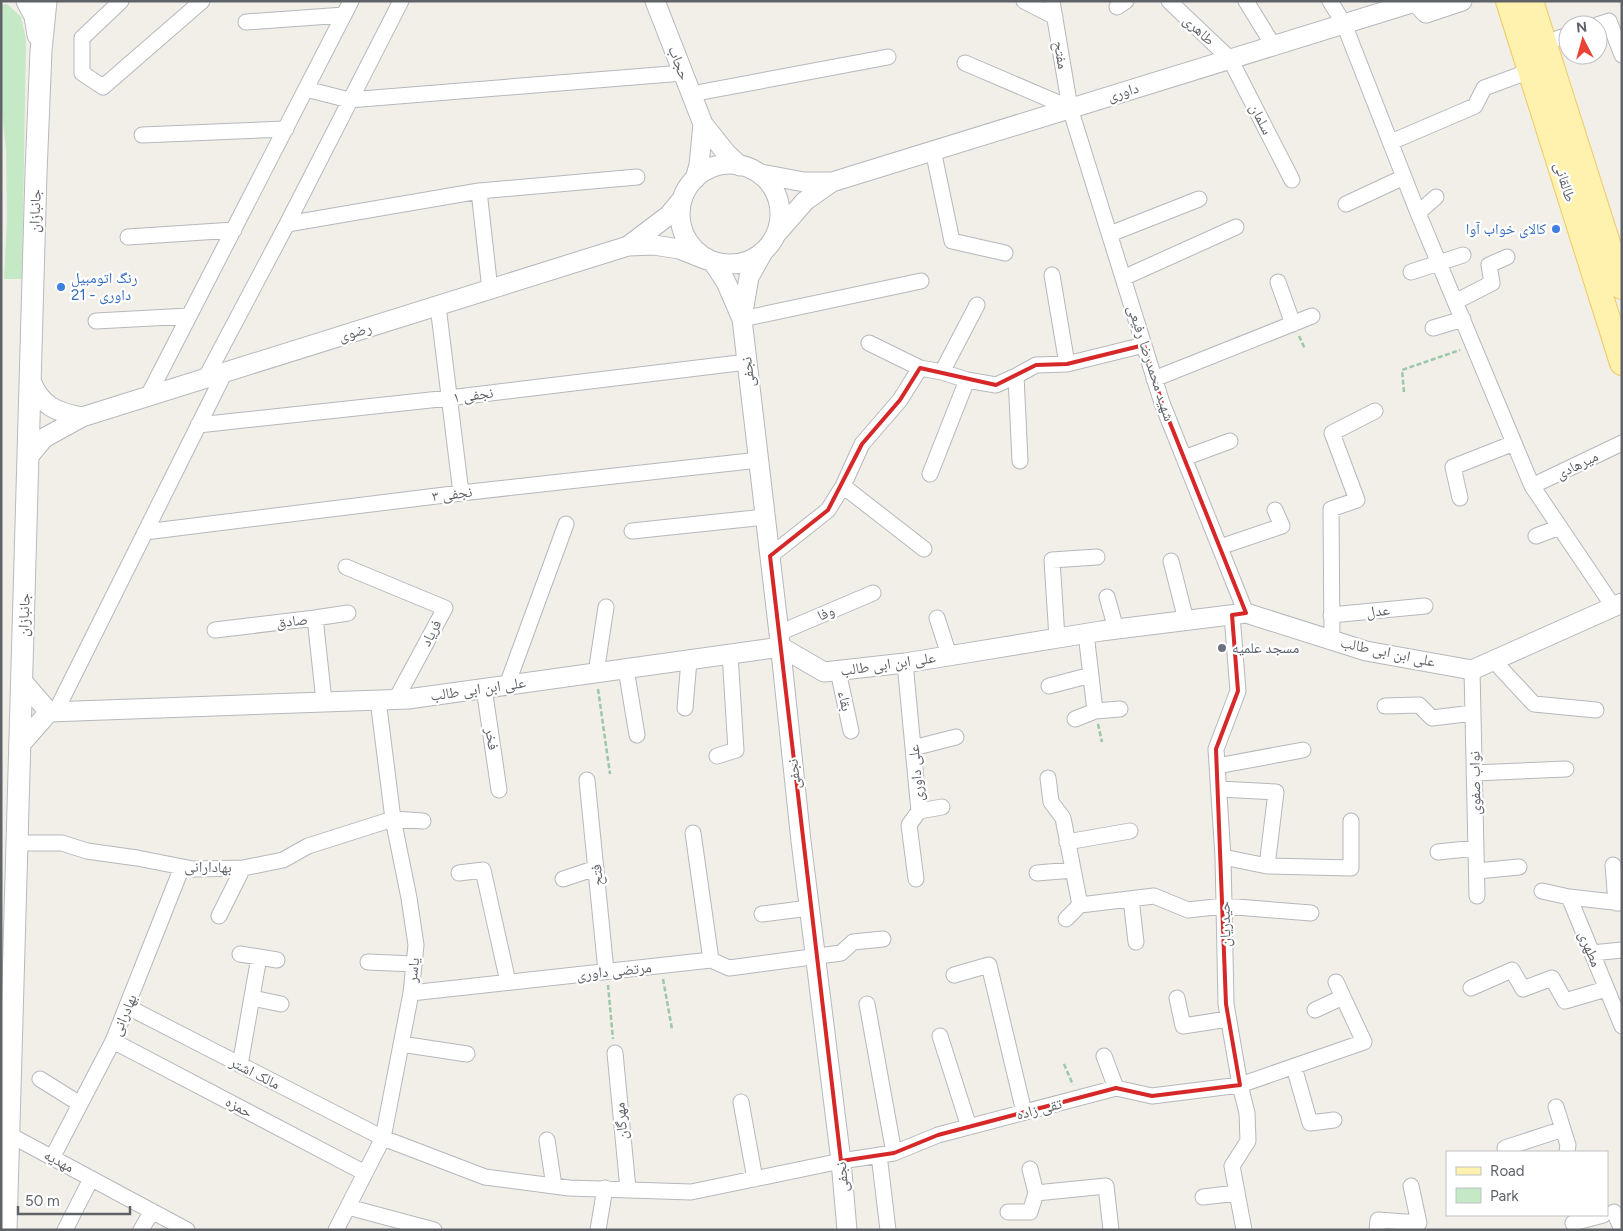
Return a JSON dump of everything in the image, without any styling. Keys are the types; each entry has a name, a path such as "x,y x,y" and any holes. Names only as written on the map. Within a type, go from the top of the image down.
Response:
{"main road":[{"path":"27,1 35,16 41,50"},
{"name":"جانبازان","path":"6,1230 5,1183 10,1135 41,50 46,1"},
{"name":"طالقانی","path":"1508,1 1622,363"},
{"name":"طالقانی","path":"1531,1 1622,287"}],"street":[{"path":"121,1 82,38 82,73 103,87 202,1"},
{"path":"148,396 351,1"},
{"path":"205,379 401,1"},
{"name":"حجاب","path":"655,1 703,124"},
{"path":"1024,1 1055,17"},
{"name":"مفتح","path":"1052,1 1070,108"},
{"name":"طاهری","path":"1169,1 1230,59"},
{"path":"1246,1 1274,45"},
{"path":"1330,1 1344,24 1418,213 1532,486 1617,604 1472,670"},
{"path":"1414,1 1426,13 1462,1"},
{"name":"داوری","path":"832,182 1414,1"},
{"path":"246,22 344,15"},
{"path":"1608,21 1622,55"},
{"path":"1544,43 1558,38"},
{"path":"691,94 888,57"},
{"name":"سلمان","path":"1230,59 1292,180"},
{"path":"964,63 1070,108"},
{"path":"1391,142 1475,106 1484,88 1530,71"},
{"path":"306,89 349,100 683,73"},
{"name":"شهید محمدرضا رفیعی","path":"1070,108 1162,403 1220,547 1239,614"},
{"path":"703,124 726,153 740,166"},
{"path":"695,179 699,165 703,124"},
{"path":"142,134 286,130"},
{"path":"933,150 952,241 1005,253"},
{"path":"742,319 726,282 710,261 694,249 684,235 680,220 681,203 688,188 698,175 713,167 730,164 746,166 760,174 772,186 780,201 781,218 777,234"},
{"path":"760,174 804,182 832,182"},
{"path":"287,224 479,191 637,177"},
{"path":"1346,204 1404,177"},
{"path":"628,246 654,245 679,249 710,261 723,264 740,264 755,258 768,248 777,234 805,201 832,182"},
{"path":"479,191 490,290"},
{"path":"628,246 652,230 669,215 684,196"},
{"path":"1418,213 1436,197"},
{"path":"1110,234 1199,199"},
{"path":"1123,278 1236,227"},
{"path":"128,238 234,230"},
{"name":"رضوی","path":"29,456 44,438 82,417 628,246"},
{"path":"742,319 750,277 763,252"},
{"path":"1411,272 1464,255"},
{"path":"1455,302 1492,283 1489,265 1507,257"},
{"path":"1052,275 1067,364"},
{"path":"742,319 921,281"},
{"path":"1278,282 1293,324"},
{"path":"942,372 977,305"},
{"path":"438,306 461,493"},
{"path":"96,321 189,316"},
{"path":"1154,378 1312,316"},
{"name":"نجفی","path":"742,319 809,908 841,1161 847,1230"},
{"path":"1433,328 1463,319"},
{"path":"869,343 920,368 996,385 1036,365 1067,364 1144,345"},
{"name":"نجفی ۱","path":"198,425 449,398 747,362"},
{"path":"770,556 828,510 843,486 862,444 900,400 920,368"},
{"path":"20,745 52,711 225,372"},
{"path":"1016,376 1020,461"},
{"path":"930,474 967,380"},
{"path":"31,381 36,393 46,404 62,413 82,417"},
{"path":"1332,640 1331,509 1357,500 1332,433 1376,411"},
{"path":"1184,458 1230,441"},
{"path":"1460,498 1453,467 1514,443"},
{"name":"میرهادی","path":"1532,486 1622,443"},
{"name":"نجفی ۳","path":"145,532 461,493 758,460"},
{"path":"843,486 924,549"},
{"path":"1220,547 1282,526 1275,510"},
{"path":"632,531 765,517"},
{"path":"508,685 566,524"},
{"path":"1536,536 1560,527"},
{"path":"1057,638 1052,560 1096,557"},
{"path":"1171,561 1186,620"},
{"name":"فریاد","path":"346,568 445,608 387,699"},
{"name":"وفا","path":"780,640 874,593"},
{"path":"1107,597 1116,629"},
{"name":"عدل","path":"1332,616 1425,606"},
{"path":"596,673 606,607"},
{"path":"315,618 348,613"},
{"name":"علی ابن ابی طالب","path":"52,711 387,699 508,685 730,654 780,640 824,672 838,671 1086,633 1239,614 1366,651 1472,670"},
{"name":"حیدریان","path":"1239,614 1238,691 1216,749 1223,857 1226,1004 1240,1085 1248,1113 1248,1141 1232,1166 1244,1230"},
{"name":"صادق","path":"215,630 315,618 324,702"},
{"path":"937,618 949,655"},
{"path":"1086,633 1095,711"},
{"path":"717,756 736,750 730,654"},
{"path":"685,708 689,660"},
{"path":"1493,660 1534,704 1596,710"},
{"name":"علی داوری","path":"905,662 919,811 909,825 916,880"},
{"path":"626,669 637,735"},
{"name":"نواب صفوی","path":"1472,670 1477,896"},
{"name":"بقاء","path":"838,671 851,731"},
{"path":"1049,686 1091,674"},
{"path":"22,681 52,711"},
{"name":"فخر","path":"484,688 499,790"},
{"name":"یاسر","path":"336,1230 383,1138 411,993 416,945 409,898 393,819 387,699"},
{"path":"1385,706 1419,705 1432,718 1473,713"},
{"path":"1075,719 1095,711 1120,709"},
{"path":"913,748 956,737"},
{"path":"1218,766 1303,750"},
{"path":"1474,773 1566,769"},
{"path":"1048,778 1051,802 1063,818 1080,905"},
{"name":"فتح","path":"587,780 606,971"},
{"path":"1219,789 1276,792 1267,866"},
{"path":"919,811 942,807"},
{"path":"393,819 423,821"},
{"name":"بهادارانی","path":"18,843 62,843 87,851 193,869 244,868 283,860 308,846 393,819"},
{"path":"1223,857 1267,866 1351,868 1351,821"},
{"path":"1067,842 1130,832"},
{"path":"693,833 711,960"},
{"path":"1438,852 1476,848"},
{"path":"1542,891 1569,897 1619,903 1613,865"},
{"name":"بهادرانی","path":"52,1158 113,1041 182,867"},
{"path":"1477,871 1519,867"},
{"path":"219,916 244,868"},
{"path":"563,880 596,868"},
{"path":"459,873 483,870 508,982"},
{"path":"1037,873 1073,870"},
{"path":"1066,919 1080,905 1154,896 1188,910 1224,906 1311,913"},
{"name":"مطهری","path":"1569,897 1622,1026"},
{"path":"1131,899 1136,942"},
{"path":"762,914 809,908"},
{"name":"مرتضی داوری","path":"411,993 711,960 729,968 841,953 853,942 883,938"},
{"path":"1592,953 1622,950"},
{"path":"240,954 278,960"},
{"path":"240,1065 259,957"},
{"path":"368,962 414,964"},
{"path":"954,975 989,965 1024,1112"},
{"path":"1470,988 1512,970 1523,989 1552,978 1565,1001 1606,989"},
{"path":"1315,1010 1343,997 1336,982"},
{"name":"تقی زاده","path":"605,1188 691,1192 841,1161 894,1153 938,1135 1116,1088 1152,1096 1240,1085 1364,1042 1343,997"},
{"path":"252,998 281,1004"},
{"path":"1177,998 1183,1026 1228,1019"},
{"path":"867,1004 894,1153"},
{"name":"مالک اشتر","path":"128,1007 383,1138 485,1177 554,1186 605,1188"},
{"path":"940,1036 969,1127"},
{"name":"حمزه","path":"113,1041 365,1174"},
{"path":"401,1044 467,1054"},
{"name":"مهرگان","path":"615,1053 628,1189"},
{"path":"1104,1056 1116,1088"},
{"path":"1294,1066 1310,1123 1334,1120"},
{"path":"40,1079 80,1104"},
{"path":"741,1102 755,1179"},
{"path":"1556,1107 1568,1145 1567,1151"},
{"path":"1505,1148 1563,1129"},
{"name":"مهدیه","path":"10,1135 187,1230"},
{"path":"547,1140 554,1186"},
{"path":"879,1156 888,1230"},
{"path":"1008,1212 1030,1212 1036,1193 1030,1169"},
{"path":"65,1230 91,1179"},
{"path":"1036,1193 1106,1186 1111,1230"},
{"path":"1377,1230 1378,1220 1419,1223 1411,1186"},
{"path":"598,1230 605,1188"},
{"path":"1203,1197 1237,1193"},
{"path":"348,1206 434,1230"},
{"path":"141,1230 152,1211"},
{"path":"1611,1212 1622,1229"},
{"path":"1572,1222 1595,1216"}],"path":[{"path":"1404,392 1402,370 1474,345"},
{"path":"596,673 610,774"},
{"path":"660,966 672,1029"},
{"path":"606,971 615,1053"},
{"path":"1064,1064 1078,1098"}],"highlighted area":[{"path":"1144,345 1162,403 1246,613 1232,615 1238,691 1216,749 1226,1004 1240,1085 1152,1096 1116,1088 938,1135 894,1153 841,1161 770,556 828,510 862,444 900,400 920,368 996,385 1036,365 1067,364"}],"green space":[{"path":"7,4 21,17 26,39 22,279 4,279 7,220 6,150 1,104 1,5"}],"place":[{"name":"کالای خواب آوا","path":"1556,229"},
{"name":"رنگ اتومبیل 21 - داوری","path":"61,287"},
{"name":"مسجد علمیه","path":"1222,648"}]}
